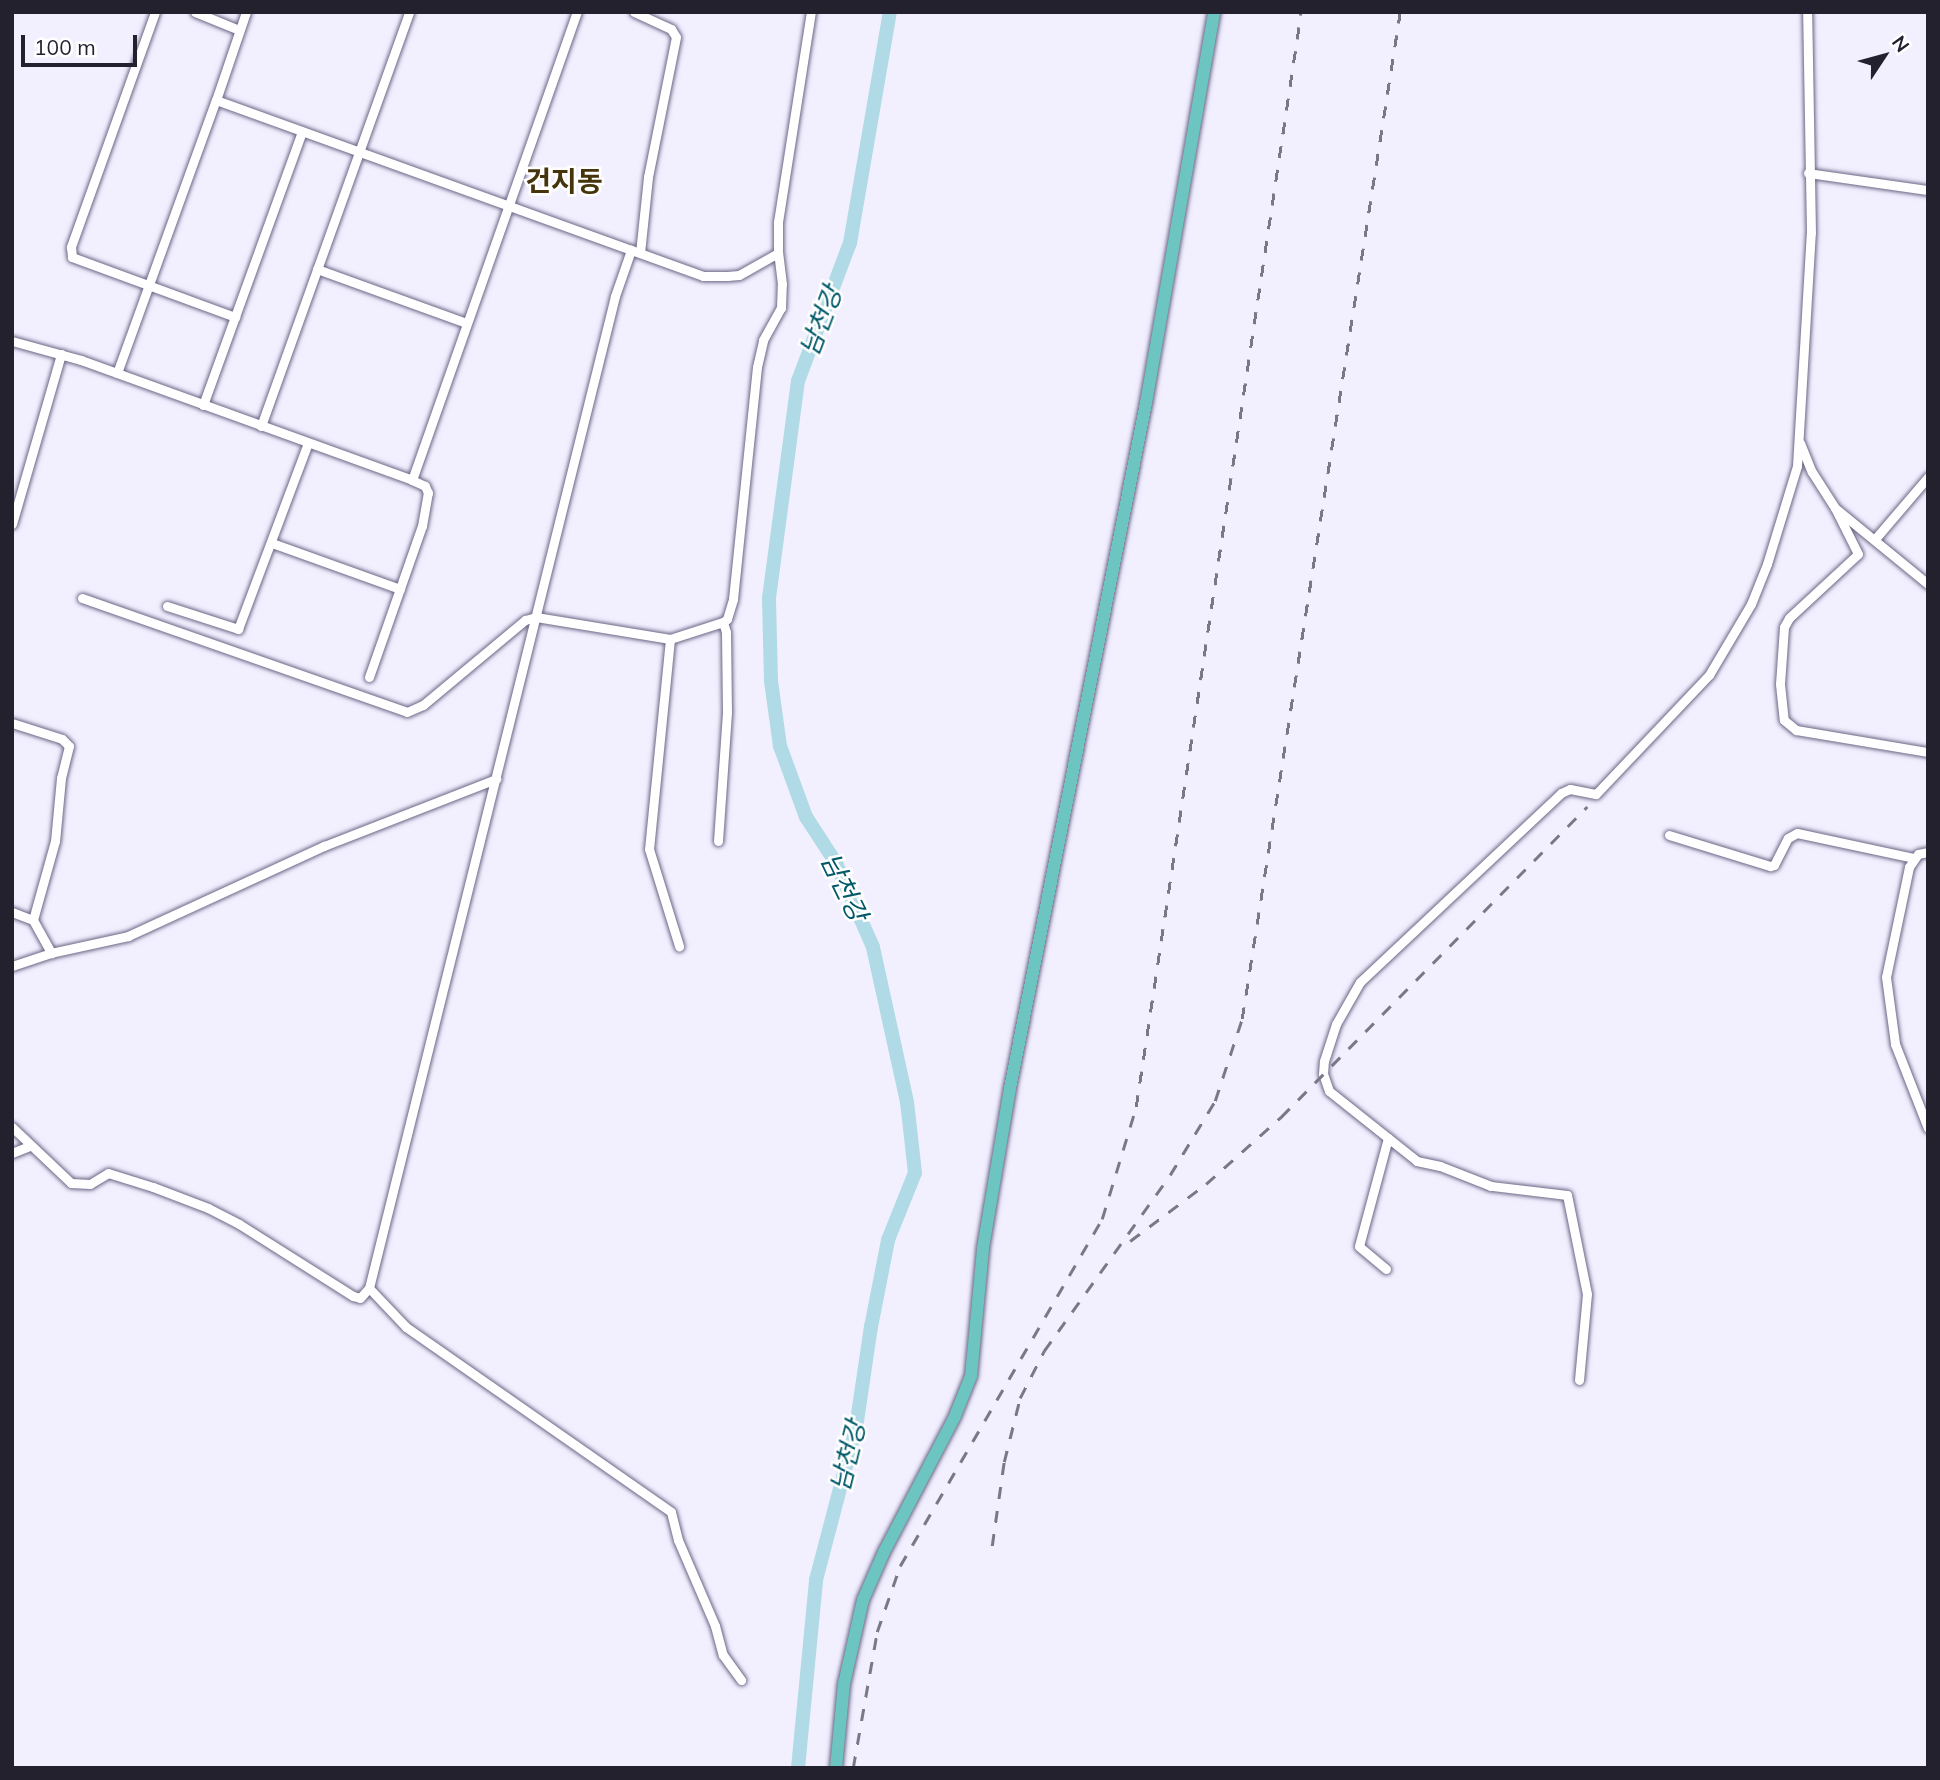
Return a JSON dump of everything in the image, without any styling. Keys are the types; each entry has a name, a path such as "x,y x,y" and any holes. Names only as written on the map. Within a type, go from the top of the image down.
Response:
{"main road":[{"path":"836,1768 845,1674 863,1600 884,1552 955,1416 971,1376 984,1248 1010,1088 1146,403 1214,12"}],"street":[{"path":"155,12 71,247 72,257 235,317"},
{"path":"195,12 239,30"},
{"path":"117,373 246,12"},
{"path":"261,426 409,12"},
{"path":"411,480 577,12"},
{"path":"12,1127 71,1183 90,1184 108,1173 166,1192 240,1224 354,1296 360,1298 369,1288 615,296 635,252 676,37 671,29 634,12"},
{"path":"82,598 407,712 423,705 525,620 536,617 670,639 727,619 733,599 757,367 763,340 781,308 778,222 811,12"},
{"path":"1579,1380 1587,1294 1567,1195 1505,1190 1476,1182 1440,1166 1417,1161 1329,1091 1323,1074 1336,1024 1360,982 1561,793 1570,789 1596,794 1686,702 1721,658 1743,622 1767,564 1797,466 1811,233 1807,12"},
{"path":"216,100 703,276 727,276 754,268 778,253"},
{"path":"203,405 302,131"},
{"path":"1808,173 1928,190"},
{"path":"317,269 466,323"},
{"path":"12,341 117,373 425,486 428,494 422,526 369,677"},
{"path":"12,524 61,354"},
{"path":"1798,438 1812,472 1835,508 1857,554 1789,618 1784,627 1780,684 1784,720 1796,730 1928,752"},
{"path":"167,606 238,629 309,443"},
{"path":"1875,539 1928,477"},
{"path":"1835,508 1928,584"},
{"path":"272,543 400,589"},
{"path":"718,841 727,713 726,632 723,622"},
{"path":"670,639 649,849 678,946"},
{"path":"12,723 62,739 69,746 60,788 55,841 33,920"},
{"path":"12,966 51,953 128,936 324,846 496,779"},
{"path":"1669,835 1769,866 1774,865 1788,838 1797,833 1914,858 1928,852"},
{"path":"1914,858 1909,867 1886,977 1890,1024 1895,1044 1928,1128"},
{"path":"12,912 33,920 51,953"},
{"path":"1386,1269 1359,1246 1388,1138"},
{"path":"12,1153 29,1146"},
{"path":"369,1288 406,1327 671,1512 678,1539 715,1626 723,1655 741,1679"}],"waterway":[{"name":"남천강","path":"798,1768 816,1580 856,1428 871,1327 888,1240 915,1173 907,1102 873,947 836,863 806,817 780,746 771,681 769,598 798,381 850,243 890,12"}],"railway":[{"path":"853,1768 877,1632 900,1566 1102,1219 1136,1107 1301,12"},
{"path":"992,1546 1004,1462 1020,1398 1044,1351 1170,1175 1215,1101 1242,1019 1400,12"},
{"path":"1130,1241 1206,1184 1281,1117 1587,807"}],"district":[{"name":"건지동","path":"564,181"}]}
